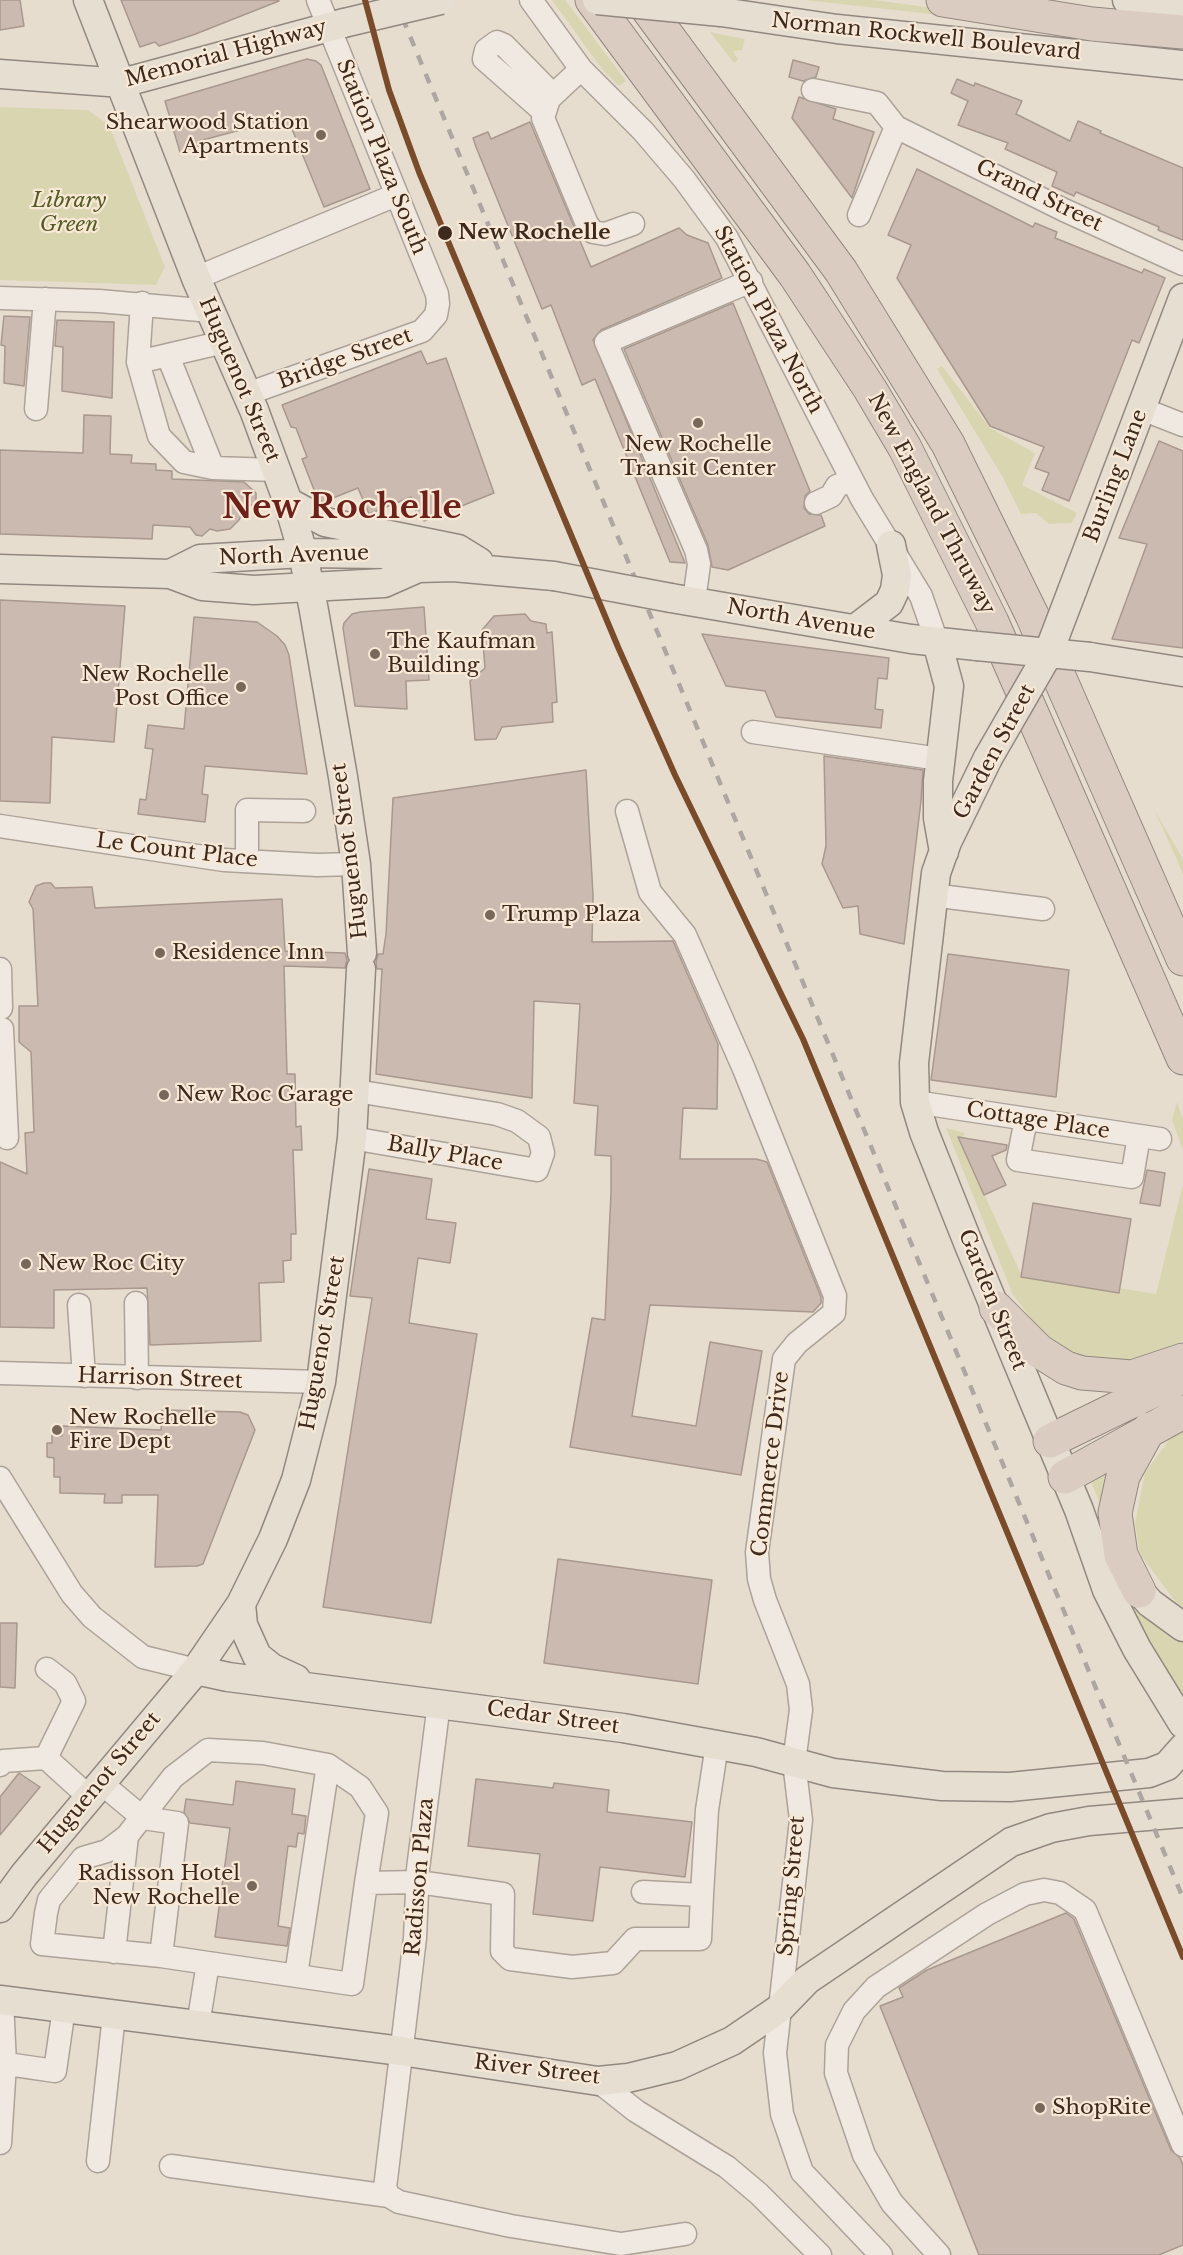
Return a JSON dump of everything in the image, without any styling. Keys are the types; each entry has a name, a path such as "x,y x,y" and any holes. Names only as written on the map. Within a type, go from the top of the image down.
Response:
{"highway":[{"name":"New England Thruway","path":"592,0 802,284 870,389 904,448 992,622 1183,1058"},
{"name":"New England Thruway","path":"641,0 841,271 879,328 948,444 1032,615 1183,959"},
{"path":"943,0 1092,24 1183,32"},
{"path":"996,1308 1039,1351 1066,1368 1082,1373 1132,1377 1183,1360"},
{"path":"1050,1441 1183,1375"},
{"path":"1065,1477 1183,1412"},
{"path":"1139,1591 1121,1555 1115,1513 1123,1476 1149,1429"}],"main road":[{"name":"Huguenot Street","path":"0,1908 196,1670 241,1604 273,1539 296,1480 321,1382 352,1138 362,961 356,864 303,553 288,502 247,394 196,278 88,0"},
{"path":"336,25 441,0"},
{"name":"Norman Rockwell Boulevard","path":"597,0 729,9 849,30 1183,65"},
{"path":"1141,1 1183,11"},
{"name":"Memorial Highway","path":"0,74 122,83 336,25"},
{"name":"Burling Lane","path":"1048,654 1183,298"},
{"path":"288,502 325,522 458,549 491,569"},
{"path":"855,629 888,603 895,590 897,575 891,545"},
{"name":"North Avenue","path":"170,574 200,560 303,553 385,554 418,568 491,569 554,576 683,600 938,642 1090,657 1183,672"},
{"name":"North Avenue","path":"0,569 170,574 202,586 254,590 384,583 418,568"},
{"name":"Garden Street","path":"938,642 949,686 940,759 938,818 944,852"},
{"name":"Garden Street","path":"1048,654 988,758 936,873 914,1063 915,1102 924,1132 1079,1510 1107,1590 1137,1649 1183,1724"},
{"path":"1079,1510 1139,1591 1163,1614 1183,1627"},
{"path":"241,1604 243,1625 257,1656 272,1668 317,1689"},
{"name":"Cedar Street","path":"196,1670 317,1689 623,1728 717,1745 833,1773 942,1786 1010,1787 1149,1773 1167,1766 1183,1748"},
{"name":"River Street","path":"1,2000 400,2051 598,2081 651,2073 701,2057 732,2041 779,2009 807,1980 1011,1842 1051,1828 1089,1821 1183,1813"}],"street":[{"name":"Station Plaza South","path":"318,0 336,25 396,195 437,294 436,315"},
{"name":"Station Plaza North","path":"531,0 581,69 643,131 684,179 727,238 751,281 845,483 891,545 921,596 938,642"},
{"path":"581,69 548,103 547,129 586,224 593,232 605,234 633,224"},
{"path":"813,90 877,103 896,127 859,214"},
{"name":"Grand Street","path":"896,127 1064,210 1183,264"},
{"path":"196,278 396,195"},
{"path":"683,600 699,564 696,550 606,342 751,281"},
{"path":"0,298 142,303 211,310"},
{"path":"36,409 45,299"},
{"path":"142,303 138,362 159,436 184,462 213,468 276,470"},
{"name":"Bridge Street","path":"247,394 422,331 436,315"},
{"path":"138,362 224,342"},
{"path":"168,356 213,468"},
{"path":"1142,409 1183,425"},
{"path":"813,496 831,496 845,483"},
{"path":"753,732 940,759"},
{"path":"247,861 247,810 304,811"},
{"name":"Commerce Drive","path":"627,811 650,892 685,935 744,1069 835,1296 834,1313 797,1343 784,1359 757,1552 759,1579 765,1600 798,1684 801,1710 794,1762"},
{"name":"Le Count Place","path":"0,826 136,848 247,861 317,865 356,864"},
{"path":"932,895 1043,909"},
{"path":"0,969 7,1138"},
{"name":"Bally Place","path":"352,1138 537,1170 543,1153 539,1137 517,1121 498,1114 356,1091"},
{"name":"Cottage Place","path":"915,1102 1026,1119 1150,1138 1131,1177 1018,1160 1026,1119"},
{"path":"136,1303 137,1378"},
{"path":"79,1305 84,1376"},
{"name":"Harrison Street","path":"0,1373 321,1382"},
{"name":"Cedar Street","path":"0,1478 72,1594 92,1617 143,1657 196,1670"},
{"path":"46,1758 74,1701 65,1683 47,1669"},
{"name":"Radisson Plaza","path":"389,2196 385,2188 415,1938 418,1882 439,1703"},
{"path":"366,1883 418,1882 503,1894 502,1951 510,1959 572,1967 613,1963 636,1939 700,1940 707,1810 717,1745"},
{"path":"208,1750 263,1753 328,1765 360,1787 377,1813 352,1984 161,1956 42,1944 50,1900 83,1858 107,1851 128,1836 143,1818 173,1777 208,1750"},
{"path":"0,1765 3,1761 46,1758 143,1818 177,1823 161,1956"},
{"name":"Spring Street","path":"794,1762 801,1820 775,2053 782,2114 802,2172 881,2255"},
{"path":"296,1976 328,1765"},
{"path":"114,1952 128,1836"},
{"path":"939,2255 892,2203 864,2156 836,2073 837,2045 854,2011 876,1987 987,1914 1025,1894 1044,1890 1060,1893 1085,1910 1183,2145"},
{"path":"643,1892 702,1895"},
{"path":"198,2025 208,1963"},
{"path":"0,2143 3,2063 1,2000"},
{"path":"3,2063 55,2071 64,2008"},
{"path":"98,2161 114,2015"},
{"path":"598,2081 636,2111 727,2167 759,2194 820,2255"},
{"path":"171,2166 389,2196 399,2202 500,2224 621,2244 685,2234"}],"green space":[{"path":"552,0 565,0 626,81 619,86 602,69"},
{"path":"804,0 874,0 934,8 984,20"},
{"path":"710,32 745,39 742,50 733,51 738,60 734,63"},
{"name":"Library Green","path":"0,107 88,110 109,125 165,267 156,285 0,280"},
{"path":"942,366 990,428 1035,453 1022,485 1077,513 1072,523 1049,524 1036,513 1021,514 1002,476 937,369"},
{"path":"1154,809 1183,859 1183,875 1177,860"},
{"path":"1177,1102 1183,1119 1183,1150 1172,1120"},
{"path":"946,1128 965,1133 961,1144 1020,1272 1156,1294 1183,1184 1183,1340 1155,1357 1113,1363 1075,1355 1047,1339 1013,1295"},
{"path":"1183,1430 1183,1607 1175,1601 1140,1554 1135,1523 1145,1473 1171,1437"},
{"path":"1117,1463 1102,1510 1090,1478"},
{"path":"1128,1603 1143,1609 1183,1637 1183,1699 1159,1662"}],"building":[{"path":"0,0 20,0 24,26 0,30"},
{"path":"121,0 279,1 193,35 159,46 155,42 140,47"},
{"name":"Shearwood Station Apartments","path":"307,59 321,65 370,189 324,207 292,129 274,121 199,141 202,145 180,152 165,101"},
{"path":"793,60 819,67 816,77 803,81 789,77"},
{"path":"957,79 974,86 975,83 1022,101 1016,114 1070,141 1078,121 1101,131 1100,133 1183,168 1183,240 1158,230 1159,227 1076,192 1074,196 1052,186 1057,172 1005,149 1008,143 958,125 968,101 951,93"},
{"path":"799,97 836,109 833,119 874,132 852,198 792,118"},
{"path":"530,122 591,267 679,228 687,235 708,243 722,278 601,330 593,340 685,563 670,562 595,379 582,385 551,305 542,309 476,147 473,138 488,132 491,139"},
{"path":"917,169 1033,227 1035,223 1057,232 1055,238 1142,273 1144,269 1165,278 1139,343 1132,340 1069,501 1042,490 1049,473 1035,468 1044,447 990,426 897,278 911,245 888,235"},
{"path":"733,303 810,491 805,496 804,508 809,514 821,515 825,526 728,570 712,567 708,545 624,349"},
{"path":"4,316 30,317 24,386 4,383 5,346 1,345"},
{"path":"57,320 114,322 112,398 62,391 63,347 55,346"},
{"path":"421,351 427,364 446,358 494,493 424,521 422,517 419,519 411,497 369,514 358,488 323,502 318,500 302,459 307,457 296,428 291,427 282,405"},
{"path":"84,415 111,416 110,454 132,455 131,463 156,464 156,470 172,471 172,479 244,482 256,493 256,503 244,509 239,520 230,529 217,531 210,529 202,536 196,535 190,527 153,525 152,539 0,534 0,450 83,453"},
{"path":"1159,441 1183,451 1183,648 1112,639 1147,544 1119,538"},
{"path":"0,600 125,606 114,742 52,737 50,803 0,801"},
{"name":"The Kaufman Building","path":"424,607 429,680 406,681 407,709 355,706 344,623 352,614 360,612"},
{"path":"525,614 531,621 546,624 547,633 552,632 557,702 552,703 553,722 502,727 496,739 475,740 470,681 485,668 482,630 494,616"},
{"name":"New Rochelle Post Office","path":"194,617 257,622 277,636 285,645 289,655 307,774 205,766 202,794 208,795 205,822 138,814 140,799 146,800 153,749 145,748 148,725 184,729"},
{"path":"702,634 889,658 887,679 878,678 875,709 883,710 881,728 776,717 765,691 726,686"},
{"path":"824,756 923,770 904,944 860,934 858,906 843,908 822,864 826,846"},
{"path":"586,770 593,895 592,942 673,941 718,1044 717,1109 683,1108 680,1159 756,1159 767,1162 821,1297 821,1303 813,1312 650,1305 632,1416 696,1426 710,1342 762,1351 741,1475 570,1447 592,1318 605,1320 611,1193 611,1156 595,1155 598,1106 574,1103 580,1004 534,1001 532,1098 376,1074 382,969 377,969 376,962 378,954 383,954 386,934 393,798"},
{"name":"New Roc Garage","path":"51,883 55,888 92,887 95,908 282,899 285,951 345,953 347,960 345,968 284,966 287,1074 295,1074 296,1127 301,1126 302,1150 293,1150 296,1234 291,1234 291,1260 283,1261 284,1282 259,1283 261,1341 150,1345 147,1288 54,1290 54,1328 0,1327 0,1162 27,1174 25,1133 34,1132 31,1052 19,1042 19,1006 38,1006 33,909 29,902 36,886"},
{"path":"948,954 1069,970 1056,1097 931,1080"},
{"path":"958,1137 1007,1145 1006,1150 992,1156 1006,1185 984,1195"},
{"path":"369,1169 432,1179 426,1219 456,1223 450,1263 418,1258 409,1323 477,1334 431,1623 323,1607 372,1298 350,1296"},
{"path":"1147,1170 1165,1173 1160,1206 1140,1203"},
{"path":"1033,1203 1131,1219 1119,1293 1021,1277"},
{"path":"162,1410 240,1412 248,1415 255,1430 203,1564 197,1566 155,1567 158,1495 122,1495 122,1503 104,1503 105,1494 60,1493 60,1477 54,1477 54,1458 47,1457 47,1443 52,1443 52,1435 62,1436 63,1426 161,1430"},
{"path":"558,1559 712,1580 698,1684 544,1663"},
{"path":"0,1623 17,1623 15,1688 0,1687"},
{"path":"19,1773 40,1787 0,1835 0,1797"},
{"path":"476,1779 553,1788 554,1783 609,1790 607,1812 692,1822 685,1877 600,1867 593,1921 533,1914 540,1854 468,1846"},
{"name":"Radisson Hotel New Rochelle","path":"236,1781 295,1789 292,1814 306,1816 304,1834 298,1833 296,1847 288,1846 278,1926 290,1928 287,1946 215,1937 230,1828 190,1823 184,1812 186,1799 233,1805"},
{"name":"ShopRite","path":"1066,1913 1074,1919 1171,2150 1180,2158 1183,2165 1183,2245 1159,2255 979,2255 880,2006 903,1997 899,1988 927,1970"}],"railway":[{"path":"395,0 1183,1898"}],"transit line":[{"path":"365,0 389,90 419,172 618,647 675,775 803,1039 1183,1957"}],"place":[{"name":"Shearwood Station Apartments","path":"321,135"},
{"name":"New Rochelle","path":"445,233"},
{"name":"New Rochelle Transit Center","path":"698,423"},
{"name":"The Kaufman Building","path":"375,654"},
{"name":"New Rochelle Post Office","path":"241,687"},
{"name":"Trump Plaza","path":"490,915"},
{"name":"Residence Inn","path":"160,953"},
{"name":"New Roc Garage","path":"164,1095"},
{"name":"New Roc City","path":"26,1264"},
{"name":"New Rochelle Fire Dept","path":"57,1430"},
{"name":"Radisson Hotel New Rochelle","path":"252,1886"},
{"name":"ShopRite","path":"1040,2108"}],"district":[{"name":"New Rochelle","path":"342,509"}]}
